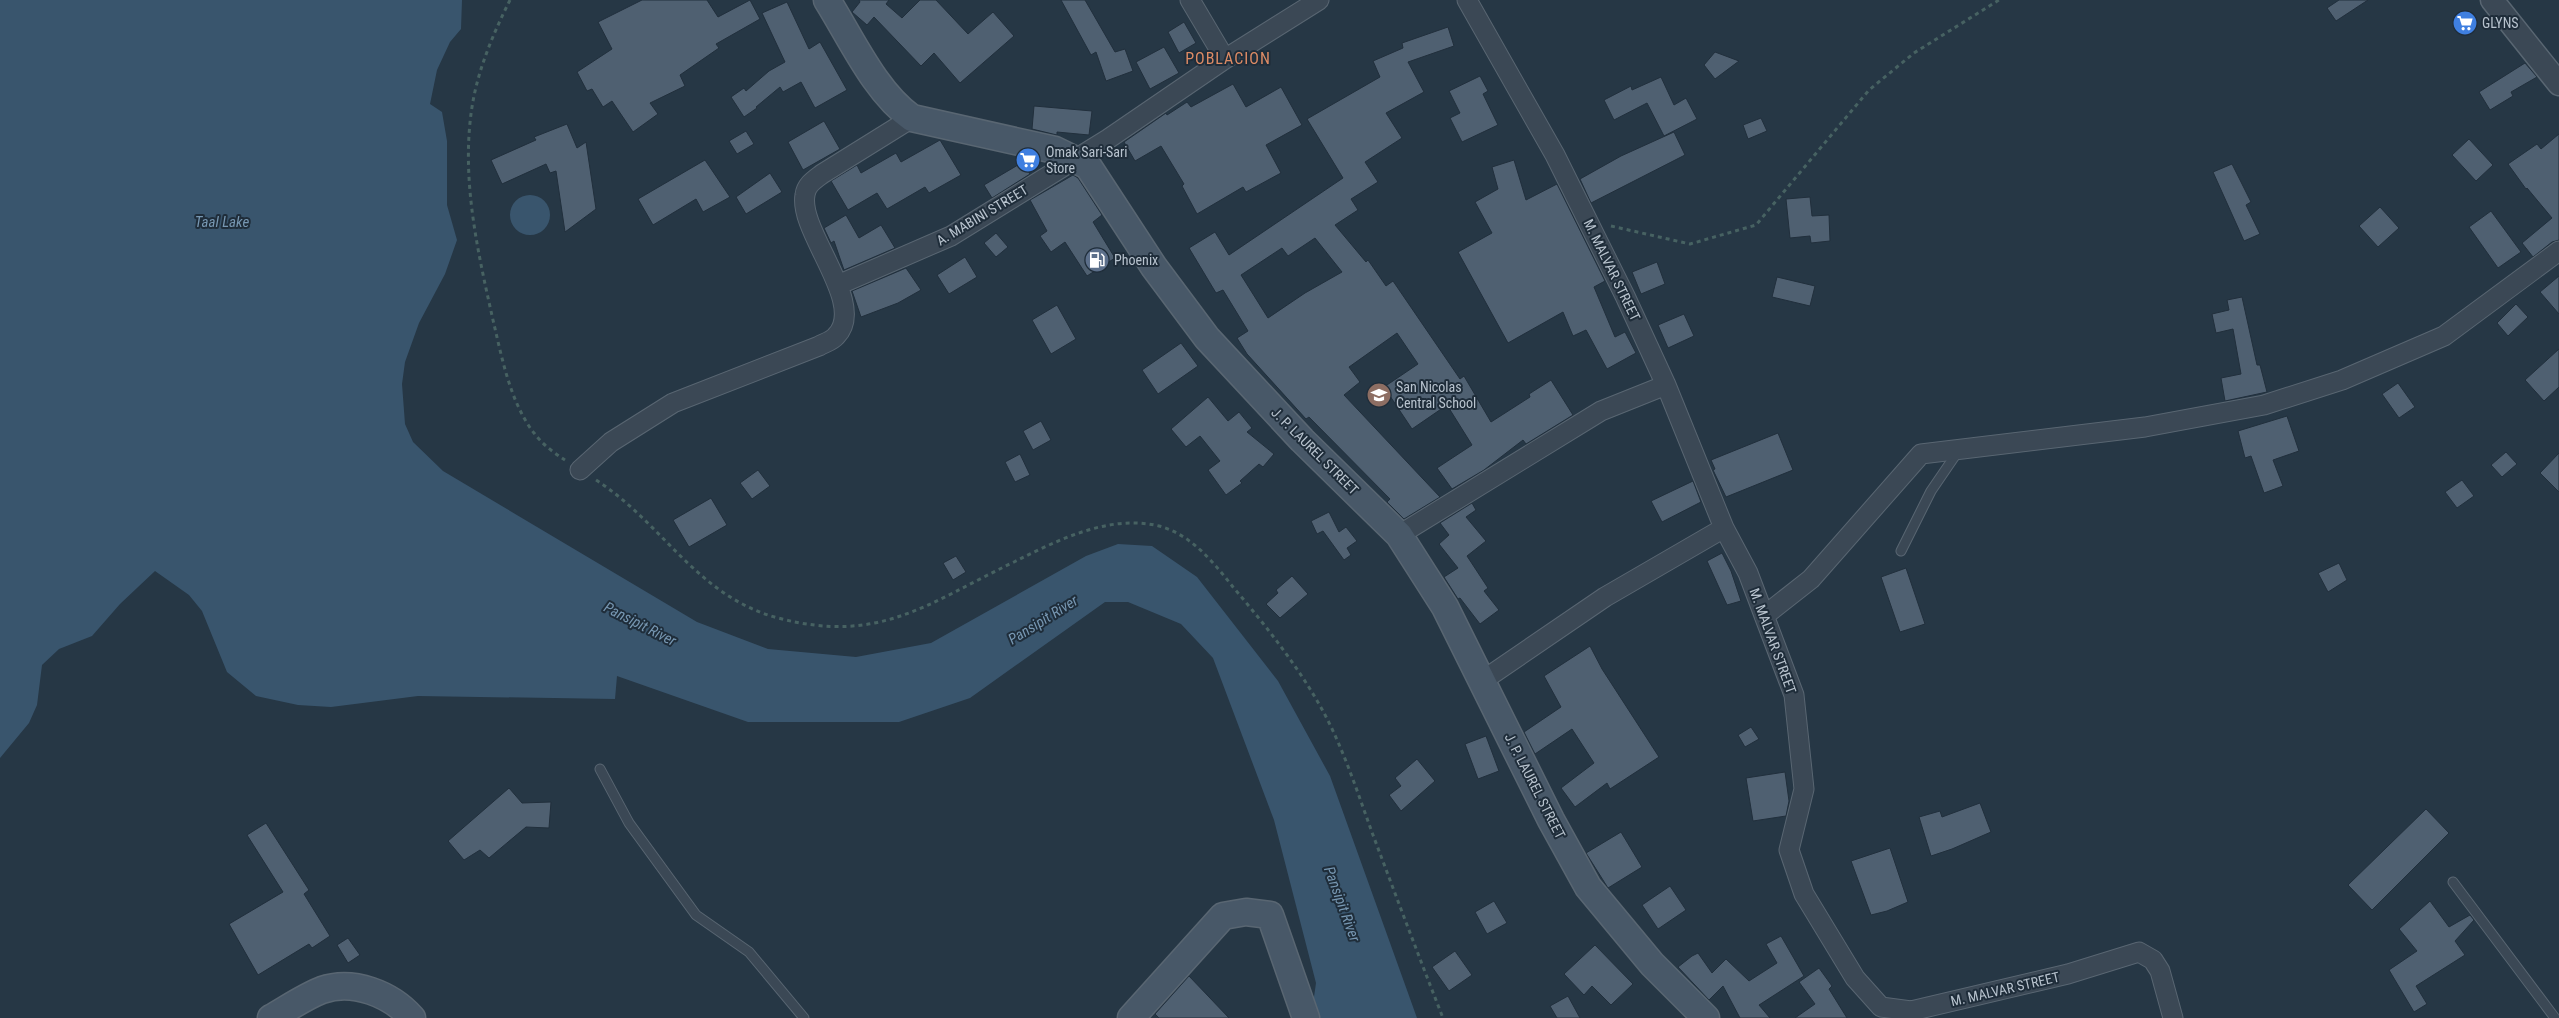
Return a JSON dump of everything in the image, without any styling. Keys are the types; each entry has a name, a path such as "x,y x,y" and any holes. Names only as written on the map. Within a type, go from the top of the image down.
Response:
{"main road":[{"name":"J. P. LAUREL STREET","path":"827,0 887,94 896,106 912,118 1054,150 1075,158 1088,166 1154,267 1207,338 1302,440 1399,535 1445,607 1550,820 1588,887 1652,964 1706,1018"},
{"path":"1131,1018 1224,916 1246,912 1270,916 1306,1018"},
{"path":"271,1018 322,990 343,986 369,990 389,998 403,1008 412,1018"}],"street":[{"path":"1190,0 1225,59"},
{"name":"A. MABINI STREET","path":"838,285 951,236 1108,139 1225,59 1319,0"},
{"name":"M. MALVAR STREET","path":"1467,0 1512,76 1588,220 1666,385 1724,528 1748,573 1794,695 1804,789 1789,850 1804,894 1856,978 1881,1007 1911,1011 2068,974 2140,952 2153,960 2160,971 2173,1018"},
{"path":"2492,0 2559,84"},
{"path":"580,470 611,442 673,403 819,346 836,336 843,324 843,304 838,285 806,217 805,193 810,182 912,118"},
{"path":"1764,616 1811,579 1921,454 2216,416 2264,405 2342,380 2444,336 2559,251"},
{"path":"1399,535 1601,411 1666,385"},
{"path":"1482,681 1605,597 1724,528"}],"lane":[{"path":"1901,551 1932,491 1959,450"},
{"path":"600,769 629,823 696,915 749,952 804,1018"},
{"path":"2452,882 2555,1018"}],"path":[{"path":"510,0 490,42 478,77 471,114 469,156 471,194 478,255 501,356 517,401 534,433 553,453 618,494 646,519 688,566 725,595 775,617 819,627 862,626 900,618 946,598 1012,562 1068,537 1104,526 1132,523 1160,526 1183,536 1206,555 1257,615 1290,659 1323,712 1353,782 1443,1018"},
{"path":"1588,220 1690,244 1756,225 1869,90 1914,53 2000,0"}],"water":[{"name":"Taal Lake","path":"0,0 462,0 461,29 450,42 437,70 430,104 442,112 447,141 447,205 457,240 445,274 419,323 405,362 402,384 405,424 413,442 443,471 697,622 768,649 856,657 931,643 1086,556 1118,544 1152,546 1197,577 1278,681 1330,776 1417,1018 1311,1018 1316,983 1274,820 1213,658 1181,624 1128,602 1105,602 970,698 899,722 748,722 617,676 615,699 418,696 331,707 298,705 256,696 227,672 202,611 189,595 155,571 120,604 92,636 59,649 42,665 37,705 29,723 0,758"},
{"path":"534,195 541,198 547,204 550,215 549,223 541,232 534,235 526,235 519,232 511,223 510,211 513,204 522,196"}],"building":[{"path":"642,0 707,0 718,17 750,0 760,19 716,44 719,48 680,75 685,86 650,103 658,114 633,132 612,101 603,107 592,89 587,91 577,72 612,49 598,22"},
{"path":"859,0 889,0 886,4 902,18 920,0 936,0 968,34 993,12 1014,36 960,83 934,53 921,66 874,17 867,25 852,12 860,2"},
{"path":"1061,0 1085,0 1115,52 1125,49 1133,71 1106,81 1096,52 1091,55"},
{"path":"2339,0 2368,0 2336,21 2327,8"},
{"path":"787,2 809,49 820,42 847,90 815,108 801,82 783,92 780,87 744,117 731,97 744,88 746,91 769,71 785,62 762,13"},
{"path":"1184,22 1196,43 1179,53 1168,32"},
{"name":"San Nicolas Central School","path":"1448,27 1454,46 1408,62 1424,92 1386,113 1402,138 1365,162 1378,182 1351,199 1358,210 1335,225 1366,262 1368,260 1386,286 1393,281 1460,379 1464,376 1491,422 1530,397 1529,394 1551,380 1573,415 1526,444 1523,440 1484,470 1452,489 1437,468 1472,445 1447,405 1412,429 1384,387 1418,364 1397,333 1349,367 1360,382 1344,395 1440,497 1404,519 1387,502 1390,499 1309,417 1306,419 1247,354 1237,338 1248,331 1223,290 1216,293 1189,248 1215,232 1229,255 1343,178 1307,119 1380,77 1373,61 1403,48 1402,43","holes":["1315,238 1342,272 1305,293 1268,318 1241,275 1282,248 1288,256"]},
{"path":"1164,47 1179,73 1150,89 1136,62"},
{"path":"1715,52 1739,61 1715,79 1704,65"},
{"path":"2525,63 2537,77 2511,92 2513,96 2490,110 2479,92"},
{"path":"1480,76 1488,91 1483,94 1498,125 1462,142 1450,118 1460,113 1449,91"},
{"path":"1661,77 1674,105 1686,98 1697,119 1664,136 1647,103 1614,120 1604,100 1631,86 1632,90"},
{"path":"1233,84 1246,107 1281,87 1302,125 1266,145 1281,173 1246,192 1243,187 1197,214 1182,186 1184,184 1161,146 1135,161 1124,142 1166,113 1167,115 1187,102 1191,107"},
{"path":"1034,106 1092,111 1089,135 1057,132 1057,135 1032,129"},
{"path":"1761,118 1767,131 1748,139 1743,125"},
{"path":"824,121 840,149 803,170 788,142"},
{"path":"567,124 577,148 586,142 596,209 565,232 556,171 550,173 546,164 502,184 491,160 536,140 534,137"},
{"path":"746,131 754,144 737,154 729,141"},
{"path":"1674,132 1685,155 1591,203 1580,179 1621,156"},
{"path":"2559,134 2559,240 2552,242 2533,257 2522,243 2552,218 2526,189 2508,164 2537,144 2541,149"},
{"path":"2469,139 2493,165 2476,181 2452,155"},
{"path":"940,140 961,175 929,193 925,187 887,209 877,193 848,210 831,181 857,165 861,173 896,153 901,162"},
{"path":"705,160 730,197 703,212 696,199 653,225 638,199"},
{"path":"1514,160 1526,200 1557,184 1605,281 1594,287 1615,337 1625,332 1636,353 1607,369 1586,330 1573,336 1563,312 1508,343 1458,252 1492,233 1475,202 1498,189 1492,167"},
{"path":"1023,162 1030,174 992,198 984,185"},
{"path":"2232,164 2251,202 2246,205 2260,234 2244,241 2213,172"},
{"path":"770,173 782,192 746,214 736,197"},
{"path":"1073,175 1078,178 1102,215 1093,222 1115,258 1087,276 1065,242 1051,252 1040,236 1047,231 1030,200"},
{"path":"1810,197 1812,216 1829,215 1830,241 1811,243 1810,236 1790,238 1786,199"},
{"path":"2380,207 2399,228 2378,247 2359,226"},
{"path":"2491,211 2521,252 2498,268 2469,227"},
{"path":"846,215 859,238 881,225 895,248 844,270 834,241 831,243 824,228"},
{"path":"996,233 1008,247 996,257 984,243"},
{"path":"965,257 977,277 949,294 937,275"},
{"path":"1657,262 1665,284 1641,294 1632,272"},
{"path":"906,268 921,290 898,303 861,317 852,291"},
{"path":"2559,276 2559,314 2540,292"},
{"path":"1777,277 1815,286 1810,306 1772,297"},
{"path":"2242,297 2257,365 2260,365 2267,392 2225,401 2221,378 2241,374 2233,329 2216,333 2212,314 2229,310 2227,300"},
{"path":"2516,304 2528,317 2508,336 2497,323"},
{"path":"1057,305 1076,339 1051,354 1032,320"},
{"path":"1684,314 1694,336 1668,348 1658,325"},
{"path":"1181,343 1198,366 1158,394 1142,370"},
{"path":"2559,349 2559,387 2544,401 2525,380"},
{"path":"2398,383 2415,407 2399,418 2382,394"},
{"path":"1208,397 1228,421 1239,412 1252,428 1247,432 1274,454 1263,467 1259,464 1240,481 1242,483 1226,495 1208,470 1220,461 1200,436 1186,447 1171,429"},
{"path":"2287,416 2299,451 2273,460 2283,486 2264,493 2251,456 2245,458 2238,431"},
{"path":"1041,421 1051,440 1033,450 1023,431"},
{"path":"1778,433 1793,470 1726,497 1713,470 1715,469 1711,460"},
{"path":"2506,452 2517,464 2502,477 2491,465"},
{"path":"2559,453 2559,492 2540,473"},
{"path":"1020,454 1030,475 1015,482 1005,462"},
{"path":"758,470 770,486 752,499 740,483"},
{"path":"2462,480 2474,496 2457,508 2445,492"},
{"path":"1693,481 1701,502 1662,522 1651,501"},
{"path":"711,498 727,525 689,547 673,520"},
{"path":"1472,503 1476,510 1466,517 1486,541 1467,556 1488,588 1484,591 1499,610 1480,624 1460,598 1458,599 1444,577 1458,568 1439,544 1449,535 1440,523"},
{"path":"1329,512 1339,532 1346,527 1357,541 1347,548 1351,555 1344,560 1323,531 1317,534 1311,521"},
{"path":"1722,553 1731,571 1741,601 1727,605 1707,561"},
{"path":"956,556 966,572 953,580 943,563"},
{"path":"2339,563 2347,580 2328,592 2318,573"},
{"path":"1906,568 1925,624 1900,632 1881,577"},
{"path":"1292,576 1308,594 1280,618 1266,604 1278,593 1276,590"},
{"path":"1590,646 1602,669 1659,757 1610,789 1607,783 1575,807 1561,788 1594,763 1572,729 1535,754 1524,732 1561,707 1544,676"},
{"path":"1751,727 1759,739 1745,747 1738,735"},
{"path":"1486,736 1499,771 1478,779 1465,744"},
{"path":"1417,759 1435,781 1401,811 1389,795 1401,786 1395,778"},
{"path":"1785,772 1789,801 1786,816 1753,821 1746,778"},
{"path":"509,788 522,803 551,802 549,828 526,827 489,858 480,850 464,860 448,841"},
{"path":"1980,803 1991,832 1931,856 1919,817 1940,811 1942,817"},
{"path":"2426,809 2449,833 2372,910 2348,885"},
{"path":"266,823 309,890 304,894 330,936 312,948 309,944 258,975 229,924 283,892 247,835"},
{"path":"1621,832 1642,867 1608,888 1586,853"},
{"path":"1890,848 1908,902 1887,911 1871,915 1851,861"},
{"path":"1670,886 1686,910 1658,929 1642,905"},
{"path":"1494,901 1507,923 1487,934 1475,912"},
{"path":"2430,901 2449,927 2470,915 2474,920 2455,941 2465,955 2416,986 2427,1004 2414,1012 2389,970 2417,951 2399,929"},
{"path":"1781,936 1804,976 1759,1005 1770,1018 1740,1018 1723,986 1709,1000 1678,967 1698,953 1712,973 1726,959 1749,981 1777,963 1766,944"},
{"path":"348,938 360,955 348,963 337,945"},
{"path":"1595,945 1633,984 1611,1005 1592,986 1584,995 1564,974"},
{"path":"1455,951 1472,975 1449,991 1432,967"},
{"path":"1819,968 1832,986 1829,989 1847,1018 1795,1018 1815,1004 1799,982"},
{"path":"1189,976 1229,1018 1159,1018 1155,1014"},
{"path":"1568,996 1580,1018 1557,1018 1550,1006"}],"place":[{"name":"GLYNS","path":"2465,23"},
{"name":"Omak Sari-Sari Store","path":"1028,160"},
{"name":"Phoenix","path":"1097,260"},
{"name":"San Nicolas Central School","path":"1379,395"}],"district":[{"name":"POBLACION","path":"1228,58"}],"water label":[{"name":"Pansipit River","path":"1043,620"},
{"name":"Pansipit River","path":"640,624"},
{"name":"Pansipit River","path":"1342,904"}]}
